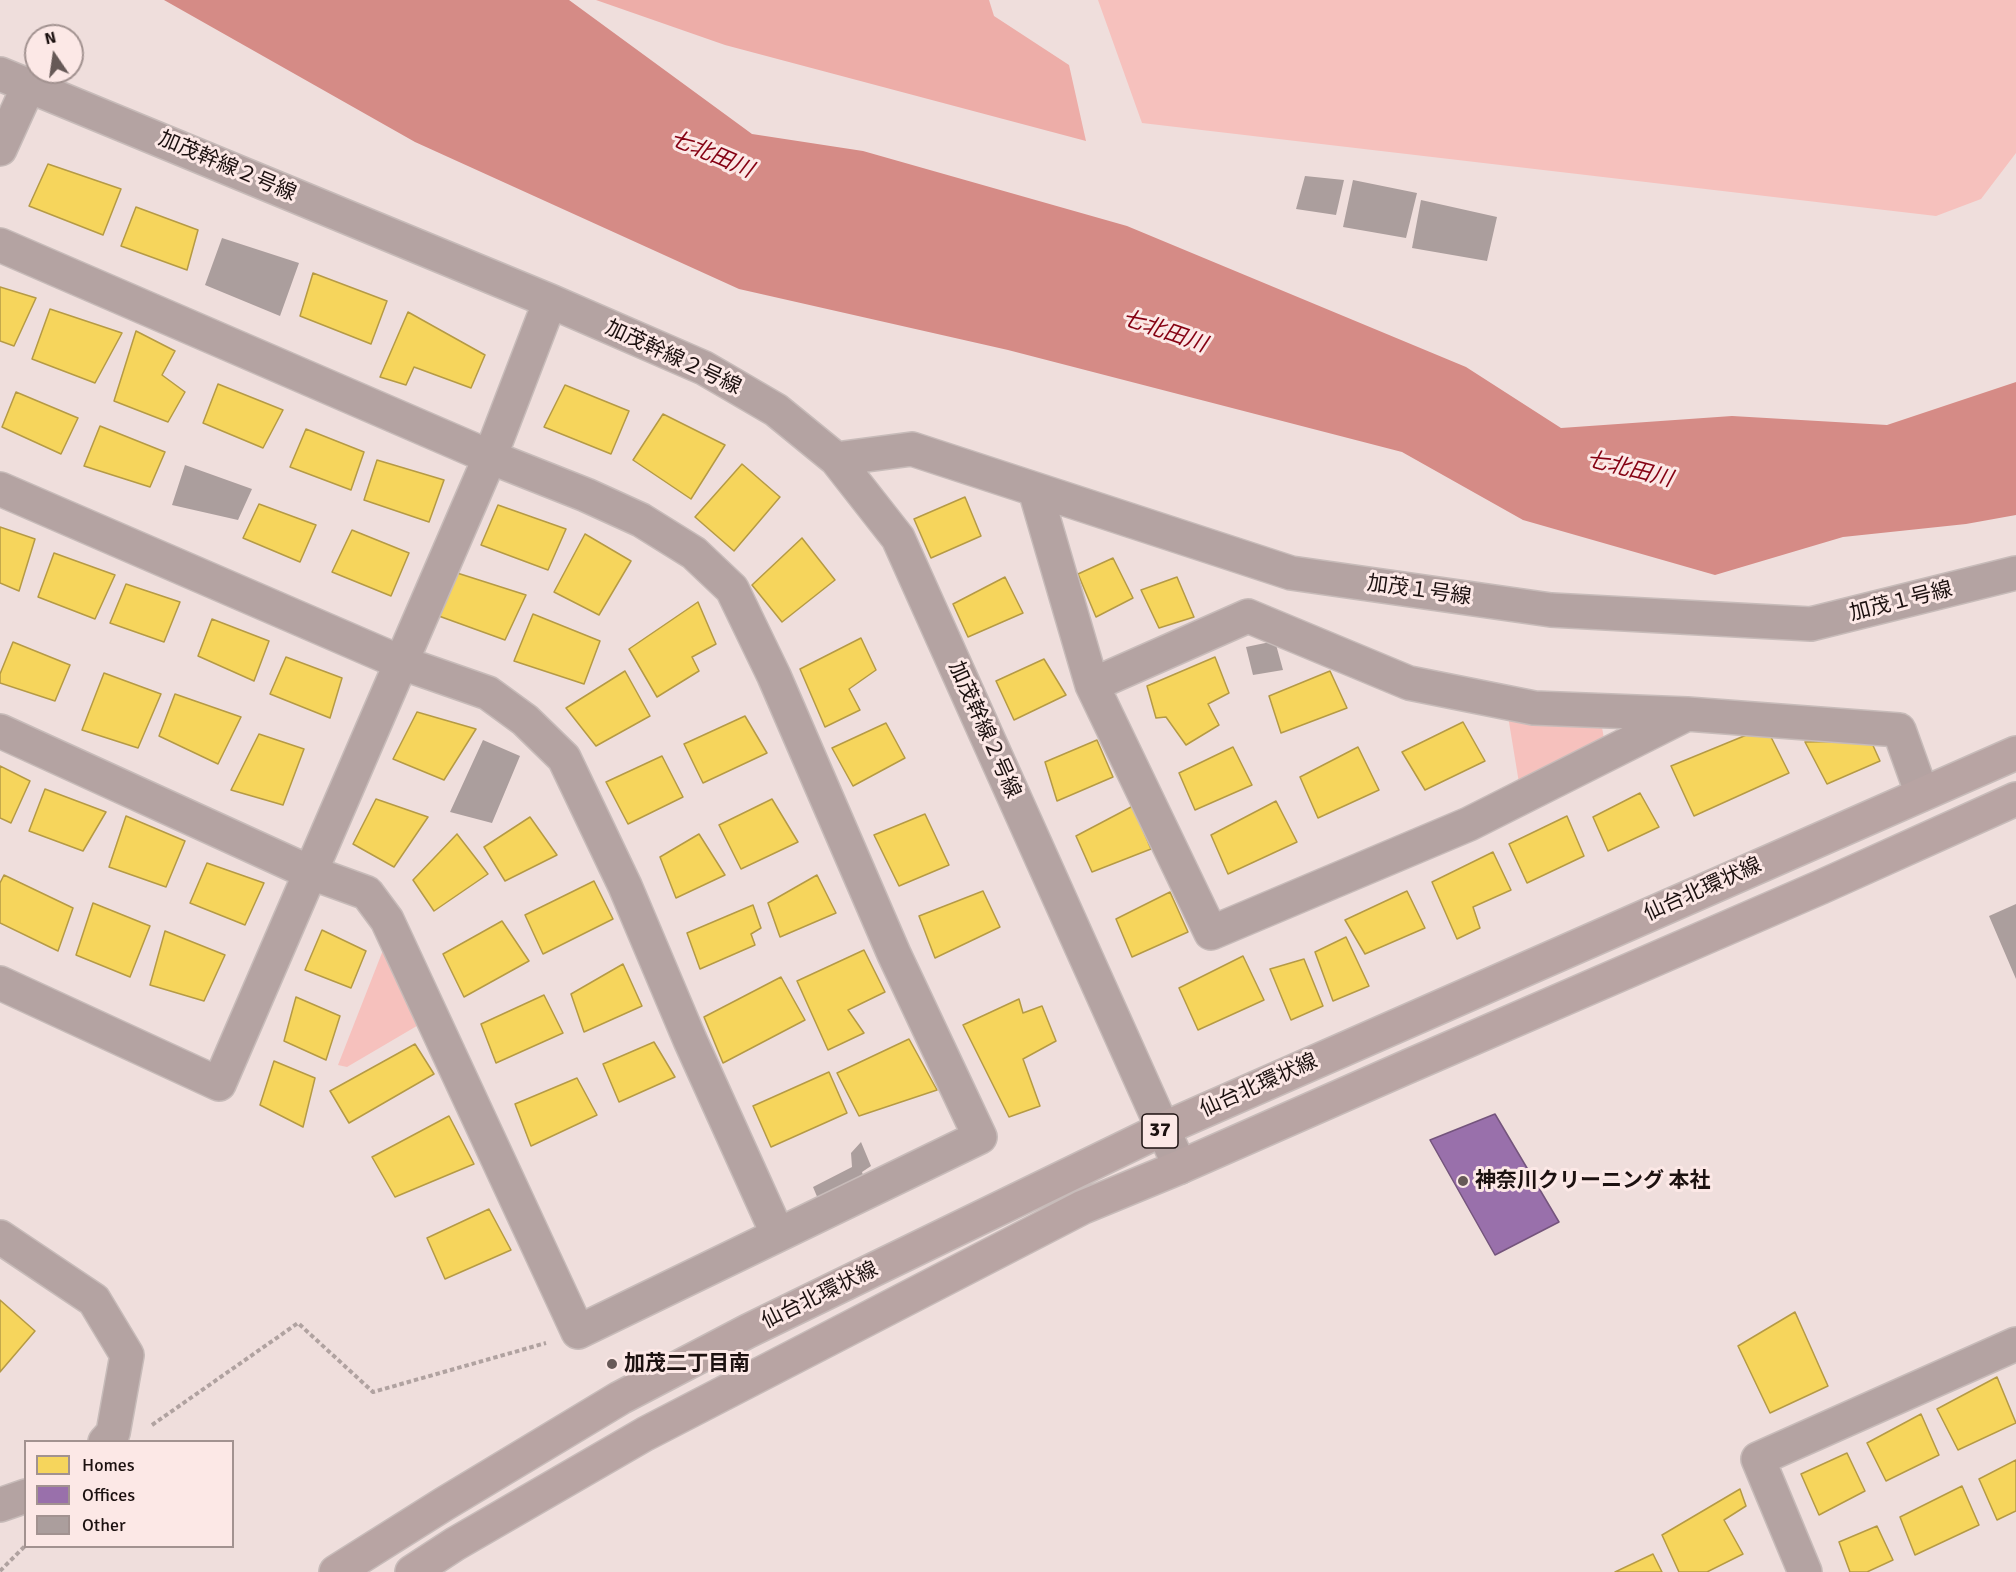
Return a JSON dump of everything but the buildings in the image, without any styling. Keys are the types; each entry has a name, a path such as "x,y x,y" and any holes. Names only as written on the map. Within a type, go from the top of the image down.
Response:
{"main road":[{"name":"仙台北環状線","path":"336,1572 444,1504 630,1393 759,1326 1162,1129 2016,753"},
{"name":"仙台北環状線","path":"412,1572 455,1544 645,1434 1083,1208 1810,892 2016,799"}],"street":[{"path":"0,149 15,79"},
{"name":"加茂幹線２号線","path":"15,79 550,301 704,368 776,410 836,459 898,538 1180,1167"},
{"path":"0,245 490,457 641,519 694,553 732,589 774,676 894,954 980,1137 578,1332 387,920 367,893 309,872 0,731"},
{"path":"0,983 219,1084 490,457 550,301"},
{"name":"加茂１号線","path":"836,459 912,449 1291,573 1551,610 1811,624 2016,573"},
{"path":"0,489 402,663 488,693 525,720 564,758 625,886 690,1040 778,1235"},
{"path":"1035,490 1092,685 1211,933 1469,824 1687,714"},
{"path":"1092,685 1248,616 1409,683 1534,708 1687,714 1899,730 1922,794"},
{"path":"0,1237 94,1300 127,1355 113,1433 107,1440"},
{"path":"1805,1572 1758,1459 2016,1344"},
{"path":"0,1505 24,1497"}],"path":[{"path":"151,1425 298,1323 373,1392 526,1351 578,1332"},
{"path":"0,1571 24,1547"}],"shaded area":[{"path":"596,0 989,0 994,16 1069,65 1086,141 725,45"},
{"path":"1098,0 2016,0 2016,153 1981,199 1936,216 1142,123"},
{"path":"1508,716 1601,722 1605,744 1519,783"},
{"path":"387,940 427,1020 347,1067 338,1065"}],"water":[{"name":"七北田川","path":"164,0 569,0 752,134 863,151 1127,226 1466,367 1561,428 1732,416 1887,425 2016,382 2016,515 1966,524 1843,537 1715,575 1523,520 1402,452 1008,350 739,289 415,142"}],"place":[{"name":"神奈川クリーニング 本社","path":"1463,1181"},
{"name":"加茂二丁目南","path":"612,1364"}]}
